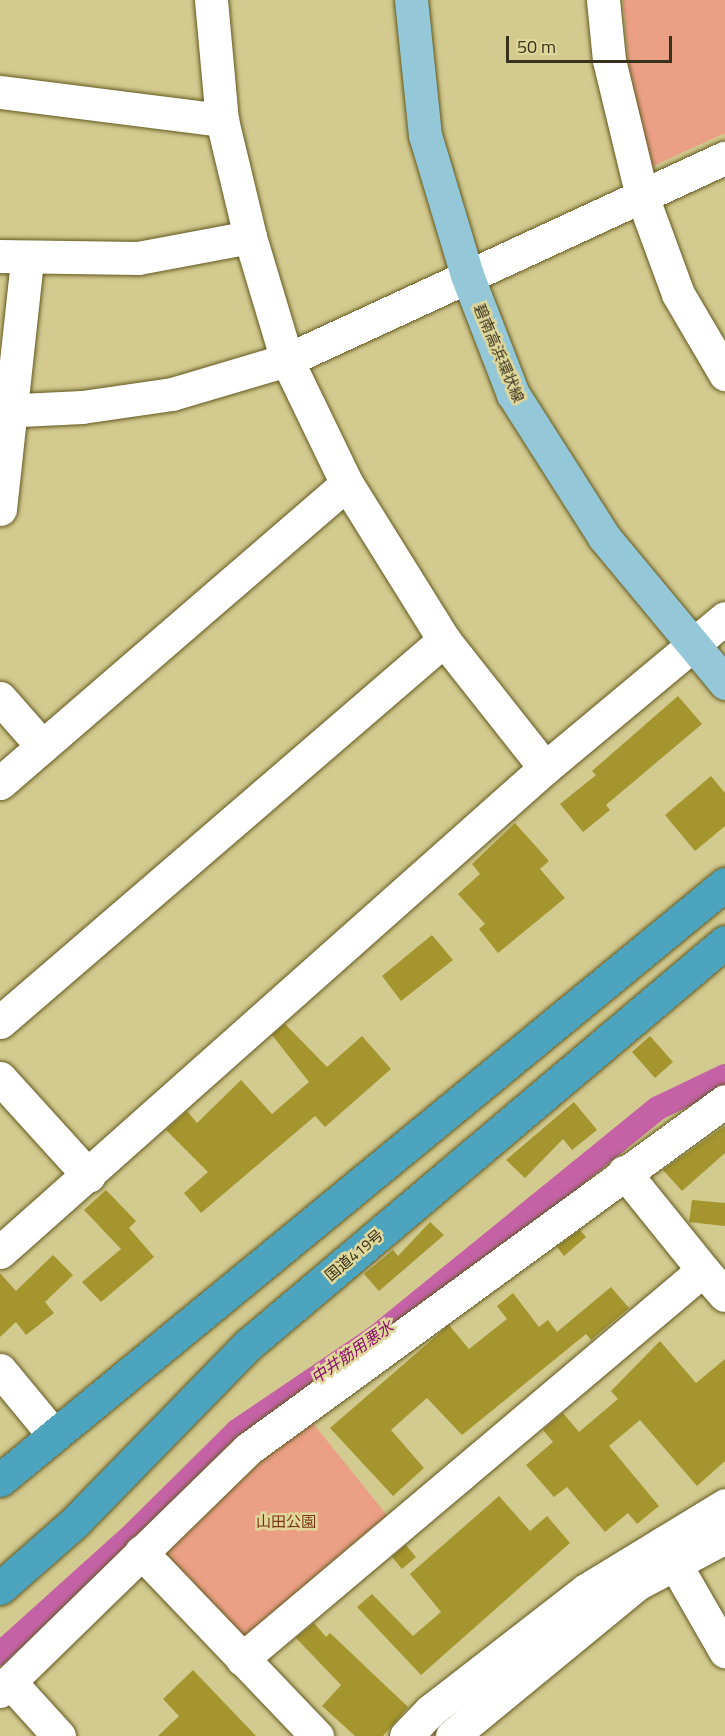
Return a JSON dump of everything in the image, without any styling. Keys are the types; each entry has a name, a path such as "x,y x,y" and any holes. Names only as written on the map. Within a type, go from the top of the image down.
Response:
{"highway":[{"path":"0,1480 53,1434 725,884"},
{"name":"国道419号","path":"0,1588 75,1522 249,1344 725,942"}],"main road":[{"name":"碧南高浜環状線","path":"411,0 425,135 467,275 513,394 604,537 725,683"}],"street":[{"path":"211,0 222,120 250,237 287,360 348,484 444,640 545,768"},
{"path":"603,0 609,60 642,196 678,294 725,374"},
{"path":"0,92 222,120"},
{"path":"6,411 82,407 172,394 287,360 467,275 725,158"},
{"path":"0,509 13,257 138,258 250,237"},
{"path":"0,783 348,484"},
{"path":"0,1252 89,1176 545,768 725,618"},
{"path":"0,1022 444,640"},
{"path":"0,698 42,746"},
{"path":"0,1078 89,1176"},
{"path":"59,1736 5,1687 248,1449 624,1172 725,1101"},
{"path":"624,1172 725,1295"},
{"path":"242,1659 703,1270"},
{"path":"0,1370 53,1434"},
{"path":"452,1736 637,1584 668,1552 725,1505"},
{"path":"406,1736 430,1711 586,1590 668,1552 725,1537"},
{"path":"141,1552 317,1736"},
{"path":"668,1552 725,1651"}],"green space":[{"path":"623,0 725,0 725,133 651,167 629,68"},
{"name":"山田公園","path":"312,1422 390,1519 245,1645 158,1555 254,1460"}],"building":[{"path":"678,696 702,724 606,805 610,810 583,832 560,804 596,775 592,771"},
{"path":"711,776 725,793 725,826 695,851 665,815"},
{"path":"515,823 549,861 540,869 565,898 498,953 479,929 485,924 458,894 480,874 472,864"},
{"path":"432,935 453,960 401,1001 382,976"},
{"path":"285,1024 327,1067 362,1036 391,1069 325,1127 315,1116 201,1213 184,1193 208,1172 166,1130 187,1111 197,1123 241,1080 272,1114 309,1082 272,1035"},
{"path":"650,1036 673,1062 655,1078 632,1052"},
{"path":"574,1102 597,1130 572,1150 563,1139 525,1178 506,1160"},
{"path":"725,1126 725,1153 682,1191 663,1170"},
{"path":"106,1190 136,1221 129,1228 154,1257 101,1302 82,1282 121,1249 84,1210"},
{"path":"692,1200 725,1203 725,1226 689,1222"},
{"path":"430,1222 444,1235 379,1291 364,1274 393,1250 398,1256"},
{"path":"580,1230 586,1237 564,1256 557,1247"},
{"path":"53,1255 73,1275 45,1302 54,1313 26,1335 16,1322 0,1337 0,1273 16,1291"},
{"path":"611,1287 629,1308 591,1340 586,1334 462,1435 427,1398 391,1430 424,1468 393,1496 330,1428 449,1325 469,1349 507,1319 497,1306 513,1293 539,1327 548,1320 557,1332"},
{"path":"660,1341 696,1383 725,1359 725,1461 697,1486 640,1420 609,1446 659,1506 637,1524 628,1513 605,1532 567,1487 554,1497 526,1465 553,1442 543,1430 563,1413 579,1432 618,1399 611,1391"},
{"path":"499,1496 530,1531 547,1516 570,1543 421,1675 357,1607 372,1594 413,1636 441,1612 410,1574"},
{"path":"406,1545 416,1557 402,1569 392,1557"},
{"path":"314,1623 326,1637 330,1633 408,1707 383,1736 355,1736 322,1706 341,1685 296,1638"},
{"path":"193,1670 256,1736 158,1736 179,1716 163,1699"}],"waterway":[{"name":"中井筋用悪水","path":"0,1654 131,1536 237,1431 376,1337 658,1108 725,1076"}]}
